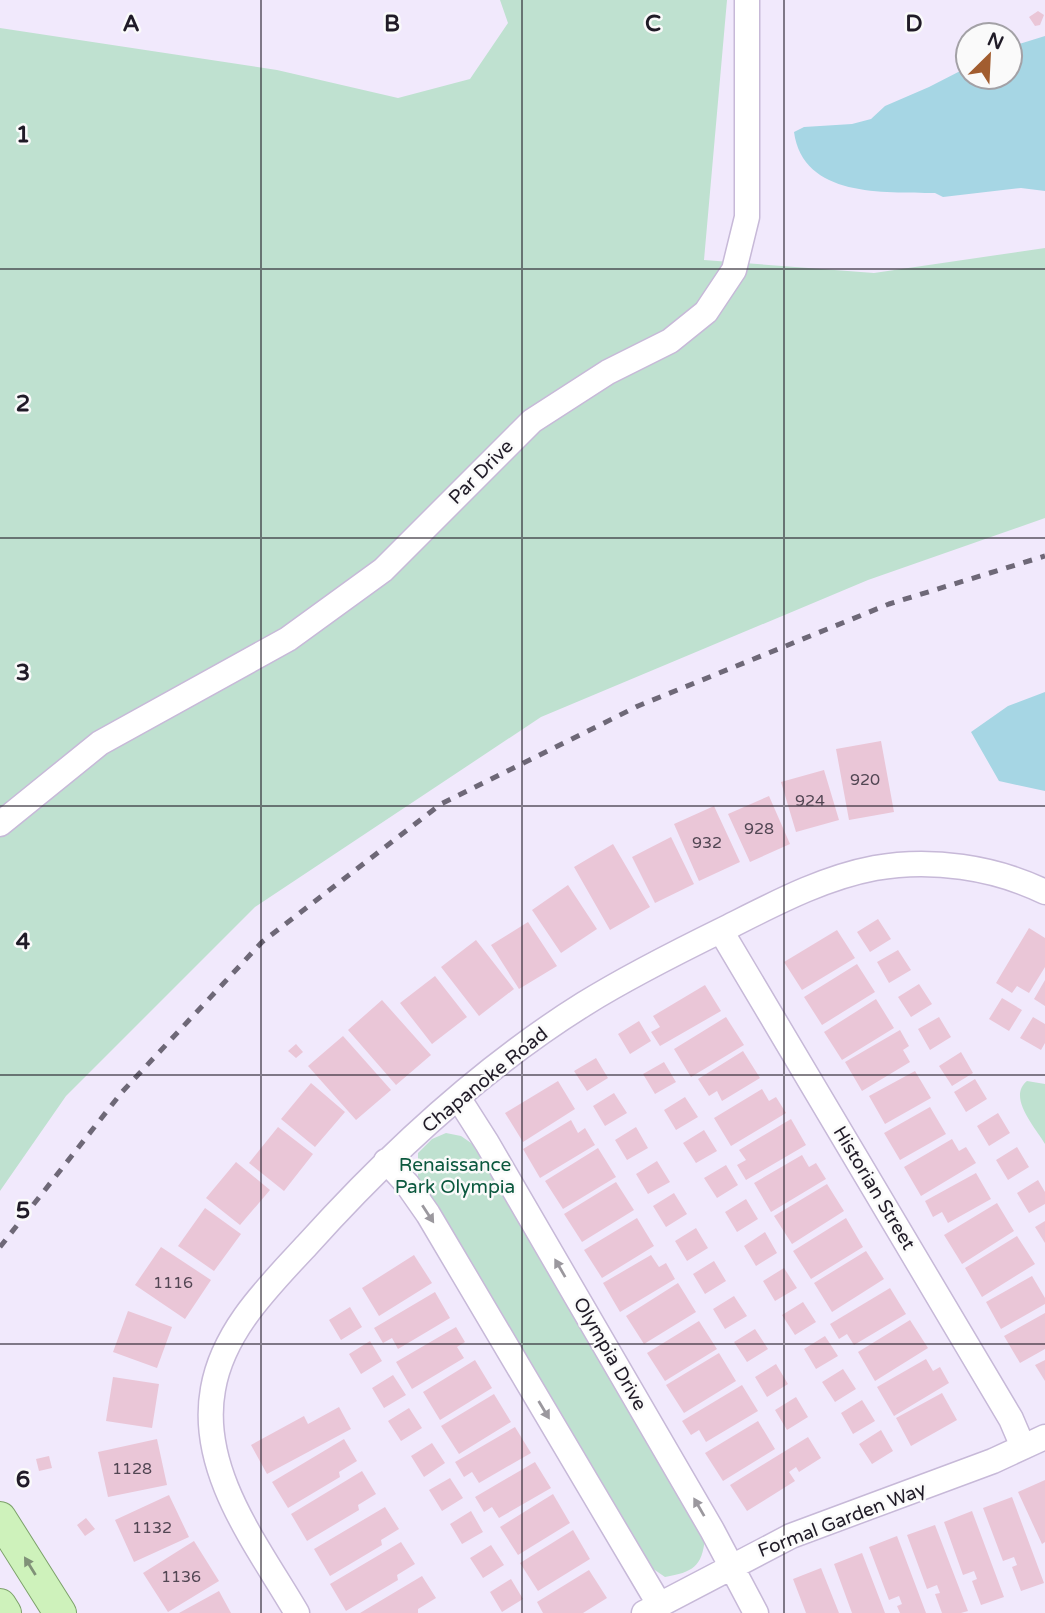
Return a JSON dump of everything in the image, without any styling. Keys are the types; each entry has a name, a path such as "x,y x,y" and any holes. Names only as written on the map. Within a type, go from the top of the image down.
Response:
{"main road":[{"path":"0,1518 60,1613"},
{"path":"0,1605 5,1613"}],"street":[{"name":"Par Drive","path":"0,824 100,743 288,639 383,570 532,421 608,372 670,341 706,312 734,270 747,217 747,0"},
{"name":"Chapanoke Road","path":"297,1613 229,1497 220,1473 211,1428 213,1387 227,1344 250,1311 292,1261 386,1161 531,1041 581,1006 633,975 721,930 827,881 877,868 923,864 955,866 998,874 1028,883 1045,892"},
{"name":"Historian Street","path":"721,930 1010,1419 1034,1442"},
{"name":"Olympia Drive","path":"459,1099 733,1566 756,1613"},
{"path":"386,1161 407,1184 428,1214 651,1609"},
{"name":"Formal Garden Way","path":"651,1609 791,1536 970,1470 1034,1442"}],"green space":[{"path":"500,0 727,0 704,260 874,273 1045,248 1045,518 868,580 541,717 255,907 66,1096 0,1191 0,28 277,70 398,98 470,79 508,23"},
{"path":"1027,1081 1045,1084 1045,1144 1021,1103 1020,1095"},
{"name":"Renaissance Park Olympia","path":"446,1133 461,1136 474,1145 705,1538 698,1562 689,1570 665,1577 646,1564 418,1177 418,1153 432,1139"}],"water":[{"path":"1045,36 1045,191 1021,188 943,197 935,193 870,191 829,180 813,169 801,154 794,132 804,127 852,124 871,119 885,106 954,74 954,91 1024,91 1024,43"},
{"path":"1045,692 1045,791 999,781 971,732 1008,706"}],"building":[{"path":"1038,11 1044,15 1040,25 1035,26 1029,17"},
{"path":"881,741 894,812 849,820 836,749"},
{"path":"824,770 839,820 796,832 781,782"},
{"path":"769,796 790,844 750,862 728,814"},
{"path":"714,806 740,862 699,881 674,824"},
{"path":"671,837 694,884 655,903 632,857"},
{"path":"613,844 650,907 610,930 574,867"},
{"path":"568,885 597,929 561,953 532,910"},
{"path":"878,919 891,939 870,952 857,932"},
{"path":"528,922 557,966 519,989 491,945"},
{"path":"1029,928 1045,938 1045,967 1029,993 1017,986 1012,993 996,983"},
{"path":"837,930 855,958 802,990 784,962"},
{"path":"476,940 514,989 479,1016 441,967"},
{"path":"898,950 911,970 889,983 877,962"},
{"path":"857,964 875,992 822,1025 804,997"},
{"path":"435,976 467,1017 432,1044 400,1003"},
{"path":"1045,980 1045,1006 1034,999"},
{"path":"919,984 932,1004 911,1017 898,997"},
{"path":"705,985 721,1011 660,1046 651,1032 660,1027 653,1016"},
{"path":"1002,998 1022,1010 1009,1031 989,1019"},
{"path":"876,999 894,1028 842,1060 824,1032"},
{"path":"382,1000 431,1055 396,1085 348,1030"},
{"path":"726,1017 744,1045 691,1077 674,1049"},
{"path":"939,1017 951,1037 930,1050 918,1029"},
{"path":"1033,1017 1045,1024 1045,1043 1041,1050 1020,1038"},
{"path":"639,1021 651,1041 630,1054 618,1034"},
{"path":"900,1030 909,1046 903,1050 910,1062 862,1091 845,1062"},
{"path":"343,1036 391,1090 356,1120 308,1066"},
{"path":"296,1044 303,1052 296,1058 288,1051"},
{"path":"743,1051 760,1078 722,1101 717,1091 709,1096 698,1079"},
{"path":"961,1052 973,1073 952,1086 939,1066"},
{"path":"596,1058 608,1078 587,1091 574,1071"},
{"path":"664,1062 676,1082 655,1094 643,1074"},
{"path":"915,1071 931,1098 885,1124 869,1096"},
{"path":"975,1079 987,1099 966,1112 954,1092"},
{"path":"558,1081 575,1109 523,1142 505,1113"},
{"path":"311,1083 345,1112 315,1147 281,1119"},
{"path":"762,1089 769,1101 776,1097 786,1113 731,1146 714,1118"},
{"path":"614,1093 627,1113 605,1126 593,1106"},
{"path":"685,1097 698,1117 676,1130 664,1110"},
{"path":"930,1107 946,1134 900,1160 884,1133"},
{"path":"998,1113 1010,1133 989,1146 977,1126"},
{"path":"791,1119 806,1145 746,1180 737,1165 746,1160 739,1150"},
{"path":"571,1120 578,1133 585,1128 595,1145 540,1178 523,1149"},
{"path":"278,1127 313,1154 284,1191 249,1163"},
{"path":"636,1127 648,1148 627,1160 615,1140"},
{"path":"704,1130 717,1151 696,1163 683,1143"},
{"path":"952,1139 959,1151 966,1147 976,1163 921,1196 904,1167"},
{"path":"1017,1147 1029,1167 1008,1180 996,1160"},
{"path":"598,1148 616,1177 563,1209 545,1181"},
{"path":"802,1155 809,1167 816,1163 826,1179 771,1212 754,1183"},
{"path":"657,1161 670,1182 648,1194 636,1174"},
{"path":"236,1162 270,1190 240,1225 206,1198"},
{"path":"726,1165 738,1185 717,1198 704,1178"},
{"path":"976,1173 991,1199 948,1223 942,1212 933,1217 925,1201"},
{"path":"1038,1180 1045,1192 1045,1204 1029,1213 1017,1193"},
{"path":"616,1182 634,1210 582,1242 564,1214"},
{"path":"827,1184 844,1211 792,1244 774,1216"},
{"path":"674,1193 687,1214 666,1227 653,1206"},
{"path":"746,1199 758,1219 737,1232 725,1212"},
{"path":"997,1203 1014,1231 962,1264 944,1235"},
{"path":"205,1208 241,1234 214,1271 178,1246"},
{"path":"637,1218 654,1246 602,1278 584,1250"},
{"path":"846,1218 863,1247 811,1279 793,1251"},
{"path":"1045,1221 1045,1243 1035,1227"},
{"path":"696,1228 708,1248 687,1261 675,1241"},
{"path":"765,1232 777,1253 756,1266 744,1246"},
{"path":"1017,1236 1035,1264 982,1297 965,1268"},
{"path":"161,1247 211,1280 185,1319 135,1285"},
{"path":"866,1251 884,1279 832,1312 814,1283"},
{"path":"414,1255 432,1283 379,1316 362,1288"},
{"path":"651,1255 659,1267 666,1263 675,1279 620,1312 603,1283"},
{"path":"714,1261 726,1281 705,1294 693,1274"},
{"path":"784,1268 797,1288 775,1301 763,1281"},
{"path":"1032,1276 1045,1298 1045,1304 1001,1329 986,1302"},
{"path":"678,1283 696,1312 644,1344 626,1316"},
{"path":"890,1288 906,1314 854,1345 847,1334 839,1339 830,1324"},
{"path":"435,1292 450,1318 398,1349 392,1338 383,1343 374,1328"},
{"path":"734,1296 747,1316 725,1329 713,1309"},
{"path":"803,1302 816,1322 795,1335 782,1315"},
{"path":"350,1307 362,1327 341,1340 329,1320"},
{"path":"128,1311 172,1327 157,1368 113,1352"},
{"path":"1045,1313 1045,1349 1020,1363 1004,1336"},
{"path":"910,1320 928,1348 875,1381 858,1352"},
{"path":"699,1321 717,1349 665,1381 647,1353"},
{"path":"456,1327 465,1342 457,1347 464,1358 412,1389 396,1362"},
{"path":"755,1329 768,1349 747,1362 734,1342"},
{"path":"825,1336 838,1356 816,1369 804,1349"},
{"path":"370,1341 382,1361 361,1374 349,1354"},
{"path":"719,1353 736,1381 684,1413 666,1385"},
{"path":"926,1359 933,1371 940,1367 949,1383 894,1416 877,1387"},
{"path":"475,1360 492,1388 440,1420 423,1392"},
{"path":"1045,1360 1045,1381 1035,1365"},
{"path":"776,1364 788,1384 767,1397 755,1377"},
{"path":"843,1369 856,1389 835,1402 822,1382"},
{"path":"393,1375 406,1395 384,1408 372,1388"},
{"path":"113,1377 159,1384 152,1428 106,1421"},
{"path":"742,1385 758,1411 706,1442 699,1430 691,1435 682,1421"},
{"path":"942,1393 957,1420 911,1446 896,1418"},
{"path":"494,1394 511,1422 459,1454 441,1426"},
{"path":"796,1397 808,1417 787,1430 775,1410"},
{"path":"862,1400 875,1421 853,1434 841,1413"},
{"path":"339,1407 351,1429 267,1474 251,1445 304,1416 308,1424"},
{"path":"409,1408 422,1428 401,1441 388,1421"},
{"path":"758,1421 775,1449 723,1481 705,1453"},
{"path":"515,1427 531,1453 479,1483 472,1472 464,1477 455,1462"},
{"path":"881,1430 893,1451 872,1464 859,1444"},
{"path":"808,1437 821,1458 799,1472 796,1467 789,1472 795,1481 747,1511 730,1485"},
{"path":"157,1439 167,1485 108,1497 98,1452"},
{"path":"344,1439 357,1461 339,1472 340,1477 288,1508 272,1482"},
{"path":"432,1443 445,1463 424,1477 411,1456"},
{"path":"49,1456 52,1468 39,1471 36,1459"},
{"path":"535,1462 551,1488 499,1518 492,1507 484,1512 475,1497"},
{"path":"362,1471 376,1494 358,1505 359,1510 307,1541 291,1514"},
{"path":"450,1478 463,1498 442,1511 429,1490"},
{"path":"1045,1480 1045,1542 1042,1544 1018,1492"},
{"path":"553,1494 570,1523 518,1555 500,1527"},
{"path":"169,1495 189,1537 134,1562 115,1520"},
{"path":"1012,1497 1044,1583 1021,1591 1012,1567 1017,1565 1014,1557 1003,1561 983,1508"},
{"path":"385,1507 399,1529 381,1540 382,1545 330,1576 314,1549"},
{"path":"471,1511 483,1532 462,1544 450,1524"},
{"path":"972,1511 1004,1597 981,1605 972,1581 977,1579 974,1571 963,1575 944,1522"},
{"path":"86,1518 95,1529 85,1536 77,1525"},
{"path":"935,1525 968,1611 942,1613 935,1594 940,1593 937,1585 927,1589 907,1535"},
{"path":"573,1530 590,1559 538,1591 520,1563"},
{"path":"897,1536 926,1613 900,1613 897,1606 902,1604 899,1596 889,1600 869,1547"},
{"path":"194,1541 219,1581 168,1612 143,1573"},
{"path":"401,1542 415,1564 397,1575 398,1580 346,1611 330,1584"},
{"path":"491,1545 504,1565 483,1578 470,1558"},
{"path":"862,1553 885,1613 852,1613 834,1564"},
{"path":"821,1568 839,1613 806,1613 793,1579"},
{"path":"589,1570 607,1598 583,1613 543,1613 537,1602"},
{"path":"422,1576 436,1598 418,1609 418,1613 360,1613"},
{"path":"511,1579 523,1599 502,1612 490,1592"},
{"path":"219,1591 231,1613 179,1613"}],"railway":[{"path":"0,1247 122,1092 262,942 441,804 638,706 889,604 1045,556"}]}
